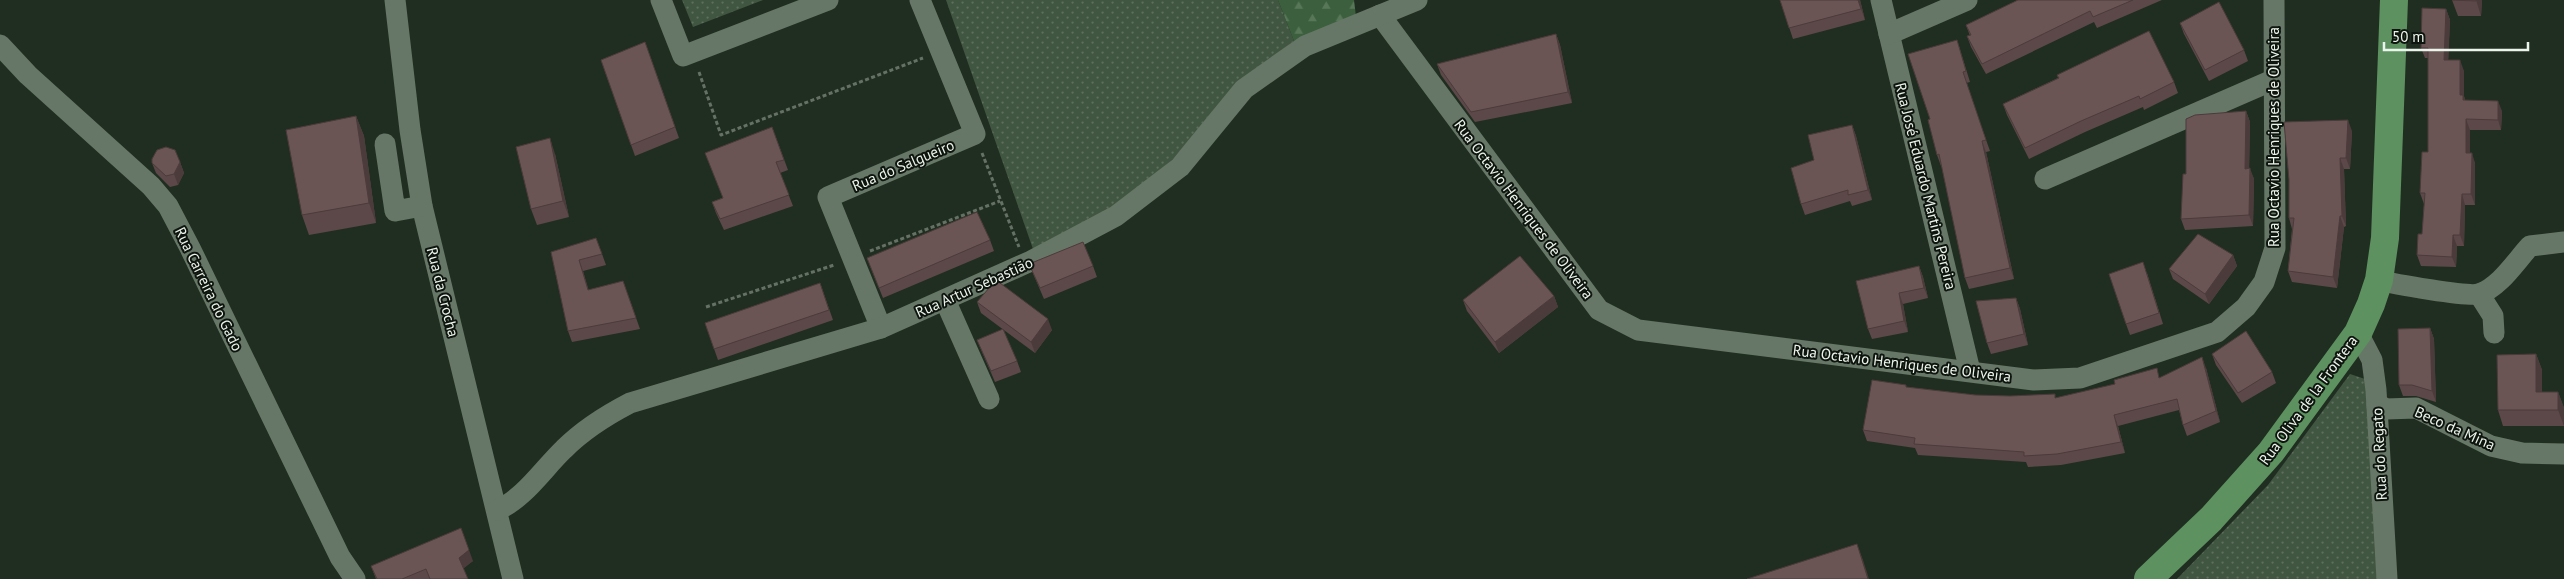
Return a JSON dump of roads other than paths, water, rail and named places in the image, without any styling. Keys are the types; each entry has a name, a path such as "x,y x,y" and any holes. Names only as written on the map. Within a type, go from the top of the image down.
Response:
{"main road":[{"name":"Rua Oliva de la Frontera","path":"2148,579 2211,519 2254,472 2302,413 2358,333 2379,280 2385,228 2394,0"}],"street":[{"name":"Rua da Crocha","path":"396,0 410,130 422,206 513,579"},
{"path":"661,0 683,56 828,0"},
{"name":"Rua do Salgueiro","path":"881,328 828,197 974,134 920,0"},
{"name":"Rua Artur Sebastião","path":"497,510 510,505 565,448 594,422 630,403 881,328 1025,264 1116,216 1180,167 1244,89 1304,46 1417,0"},
{"name":"Rua José Eduardo Martins Pereira","path":"1881,0 1970,372"},
{"path":"1889,34 1967,0"},
{"name":"Rua Octavio Henriques de Oliveira","path":"1380,15 1599,310 1638,330 2034,380 2080,378 2217,332 2246,307 2264,282 2274,248 2274,0"},
{"name":"Rua Carreira do Gado","path":"0,45 28,75 132,168 168,206 340,557 355,579"},
{"path":"2045,179 2273,80"},
{"path":"385,144 395,211 422,206"},
{"path":"2379,280 2399,286 2479,294 2500,281 2530,246 2564,242"},
{"path":"2479,294 2493,316 2494,333"},
{"path":"945,300 989,399"},
{"name":"Rua do Regato","path":"2358,333 2372,360 2387,579"},
{"name":"Beco da Mina","path":"2376,404 2386,409 2416,408 2491,446 2522,453 2564,454"}]}
